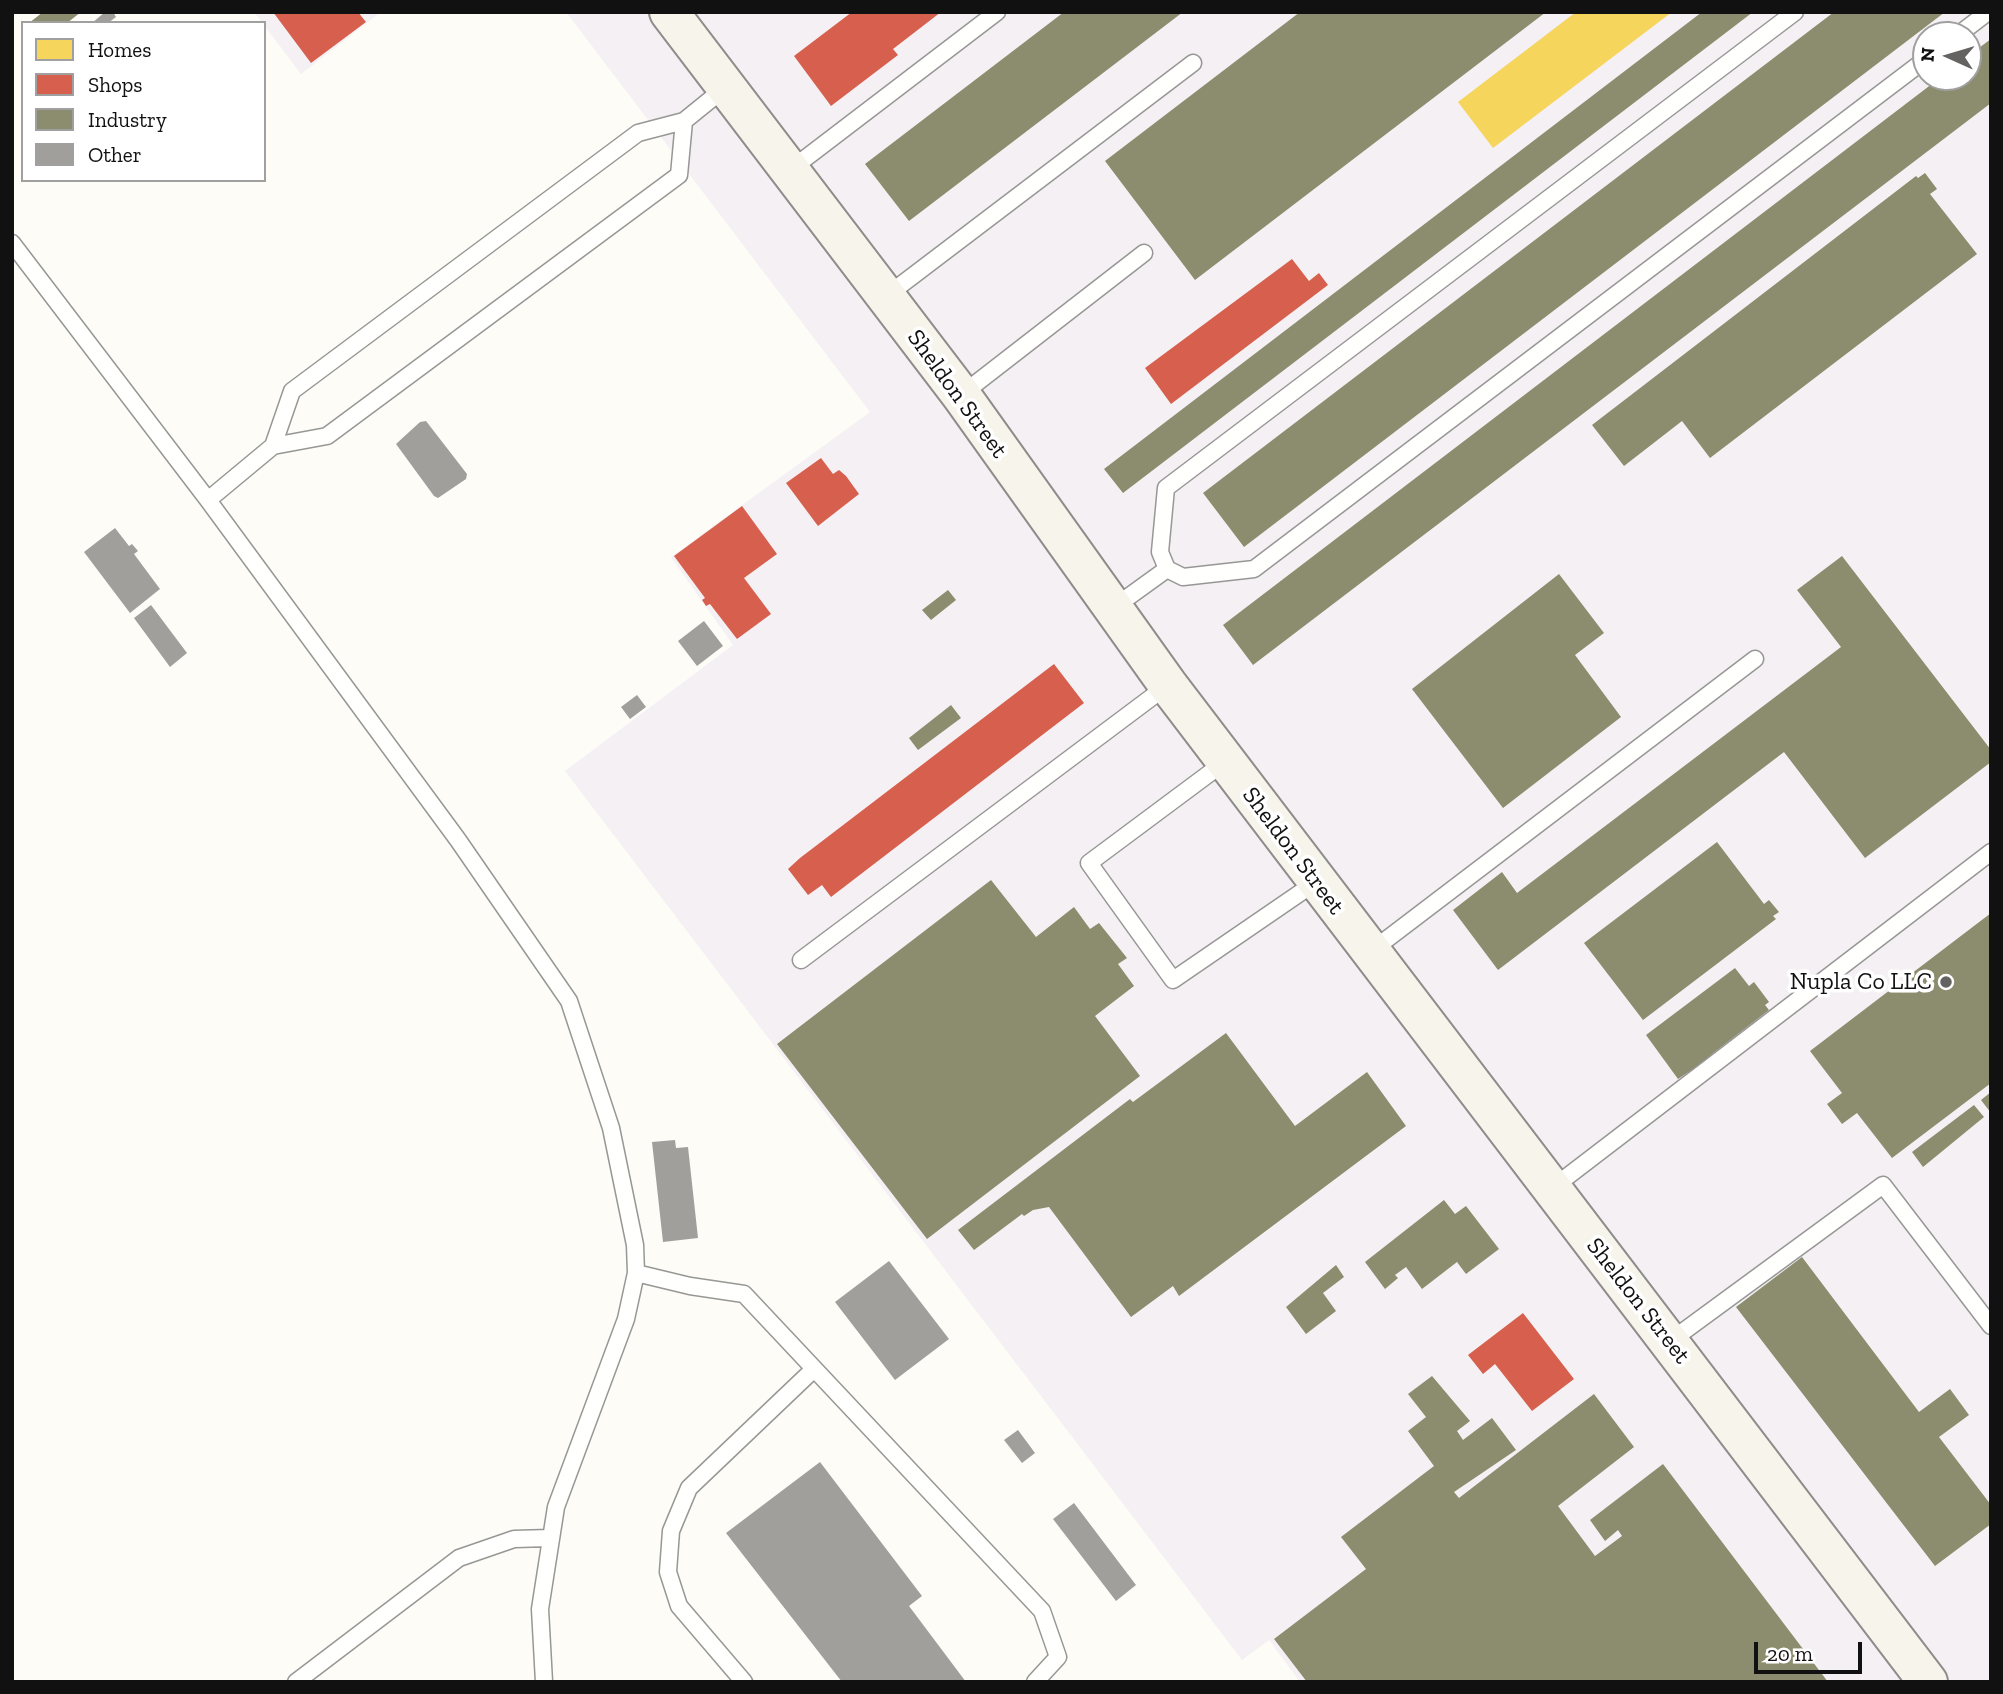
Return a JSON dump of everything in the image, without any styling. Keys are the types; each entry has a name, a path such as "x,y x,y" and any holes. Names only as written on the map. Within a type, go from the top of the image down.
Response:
{"main road":[{"name":"Sheldon Street","path":"669,12 961,395 1111,610 1167,685 1928,1682"}],"lane":[{"path":"790,170 997,12"},
{"path":"1795,12 1166,488 1160,552 1167,569 1183,576 1254,569 1912,70"},
{"path":"885,297 1194,63"},
{"path":"274,446 292,391 638,133 684,121 726,87"},
{"path":"208,500 274,446 327,436 679,175 684,121"},
{"path":"12,243 208,500 458,840 569,1001 611,1128 635,1245 636,1273 626,1319 564,1480 550,1538 540,1609 544,1682"},
{"path":"961,395 1144,253"},
{"path":"1111,610 1167,569"},
{"path":"1370,952 1755,659"},
{"path":"801,960 1167,685"},
{"path":"1226,761 1089,863 1173,980 1316,882"},
{"path":"1551,1189 1991,852"},
{"path":"1669,1342 1883,1185 1991,1326"},
{"path":"636,1273 690,1286 744,1294 1042,1611 1058,1657 1035,1682"},
{"path":"744,1682 679,1606 668,1572 671,1531 689,1488 814,1368"},
{"path":"296,1682 459,1558 514,1539 550,1538"}],"shaded area":[{"path":"254,12 381,12 301,74 266,28 266,21 261,21"},
{"path":"566,12 1991,12 1991,1682 1300,1682 1269,1640 1242,1660 565,771 733,645 671,557 870,412"}],"building: Homes":[{"path":"1576,12 1672,12 1493,148 1458,102"}],"building: Shops":[{"path":"273,12 358,12 366,22 311,63"},
{"path":"852,12 941,12 893,49 898,55 831,106 794,56"},
{"path":"1292,259 1309,281 1319,273 1328,285 1171,404 1145,368"},
{"path":"821,458 833,474 839,470 846,476 859,494 818,526 786,483"},
{"path":"742,506 777,554 744,578 771,614 737,639 710,604 706,606 702,600 705,598 674,556"},
{"path":"1054,664 1084,703 831,897 822,885 808,895 788,869"},
{"path":"1523,1313 1574,1379 1532,1411 1495,1364 1483,1374 1468,1355"}],"building: Industry":[{"path":"43,12 81,12 70,21 32,21"},
{"path":"1064,12 1183,12 909,221 865,164"},
{"path":"1300,12 1546,12 1195,280 1105,161"},
{"path":"1702,12 1753,12 1123,493 1104,469"},
{"path":"1834,12 1945,12 1933,21 1912,21 1912,37 1244,547 1203,493"},
{"path":"1991,39 1991,103 1253,665 1223,625 1923,91 1982,91 1982,46"},
{"path":"1925,173 1937,189 1930,194 1977,254 1710,458 1682,421 1624,466 1592,425 1916,176 1918,178"},
{"path":"1842,556 1991,750 1991,762 1865,858 1784,752 1498,970 1453,910 1502,872 1517,893 1841,647 1797,590"},
{"path":"1559,574 1604,633 1575,655 1621,717 1503,808 1412,689"},
{"path":"948,590 956,600 931,620 922,610"},
{"path":"951,705 961,718 918,750 909,738"},
{"path":"1717,842 1764,904 1769,900 1779,912 1773,916 1776,919 1643,1020 1584,943"},
{"path":"991,880 1036,937 1074,907 1090,929 1099,923 1127,958 1118,964 1134,986 1095,1016 1140,1076 927,1239 777,1044"},
{"name":"Nupla Co LLC","path":"1991,913 1991,1083 1892,1158 1857,1113 1842,1124 1827,1104 1842,1093 1810,1051"},
{"path":"1735,968 1749,986 1754,982 1769,1002 1765,1005 1769,1010 1712,1054 1713,1056 1678,1079 1646,1035"},
{"path":"1226,1033 1295,1126 1367,1072 1406,1126 1179,1296 1173,1286 1131,1317 1049,1207 1033,1210 1024,1216 1022,1214 974,1250 958,1230 1130,1099 1133,1102"},
{"path":"1991,1092 1991,1113 1981,1100"},
{"path":"1974,1105 1984,1117 1923,1167 1912,1152"},
{"path":"1444,1200 1455,1214 1466,1206 1499,1249 1466,1274 1457,1262 1422,1289 1406,1267 1395,1275 1398,1278 1385,1289 1365,1262"},
{"path":"1802,1257 1919,1412 1950,1389 1969,1415 1939,1437 1991,1505 1991,1524 1935,1566 1736,1307"},
{"path":"1336,1265 1344,1277 1323,1293 1336,1311 1306,1334 1286,1307"},
{"path":"1432,1376 1470,1421 1457,1431 1463,1440 1492,1418 1516,1450 1454,1492 1459,1498 1594,1394 1634,1447 1558,1506 1595,1556 1622,1536 1618,1530 1605,1541 1590,1520 1663,1464 1828,1682 1307,1682 1274,1639 1366,1569 1341,1537 1434,1466 1408,1431 1426,1417 1408,1394"}],"building: Other":[{"path":"105,12 113,12 116,17 111,21 94,21"},
{"path":"426,421 467,474 466,479 438,498 396,444 420,422"},
{"path":"115,528 129,546 132,544 138,551 134,554 160,589 130,613 84,552"},
{"path":"151,605 187,653 170,667 134,618"},
{"path":"704,621 723,646 697,666 678,641"},
{"path":"637,695 646,707 630,719 621,707"},
{"path":"675,1140 676,1148 688,1147 698,1238 663,1242 652,1142"},
{"path":"889,1261 949,1339 895,1380 835,1302"},
{"path":"1018,1430 1035,1453 1022,1463 1004,1440"},
{"path":"820,1462 922,1596 909,1606 966,1682 842,1682 726,1533"},
{"path":"1074,1503 1136,1585 1116,1601 1053,1519"}],"place":[{"name":"Nupla Co LLC","path":"1946,982"}]}
